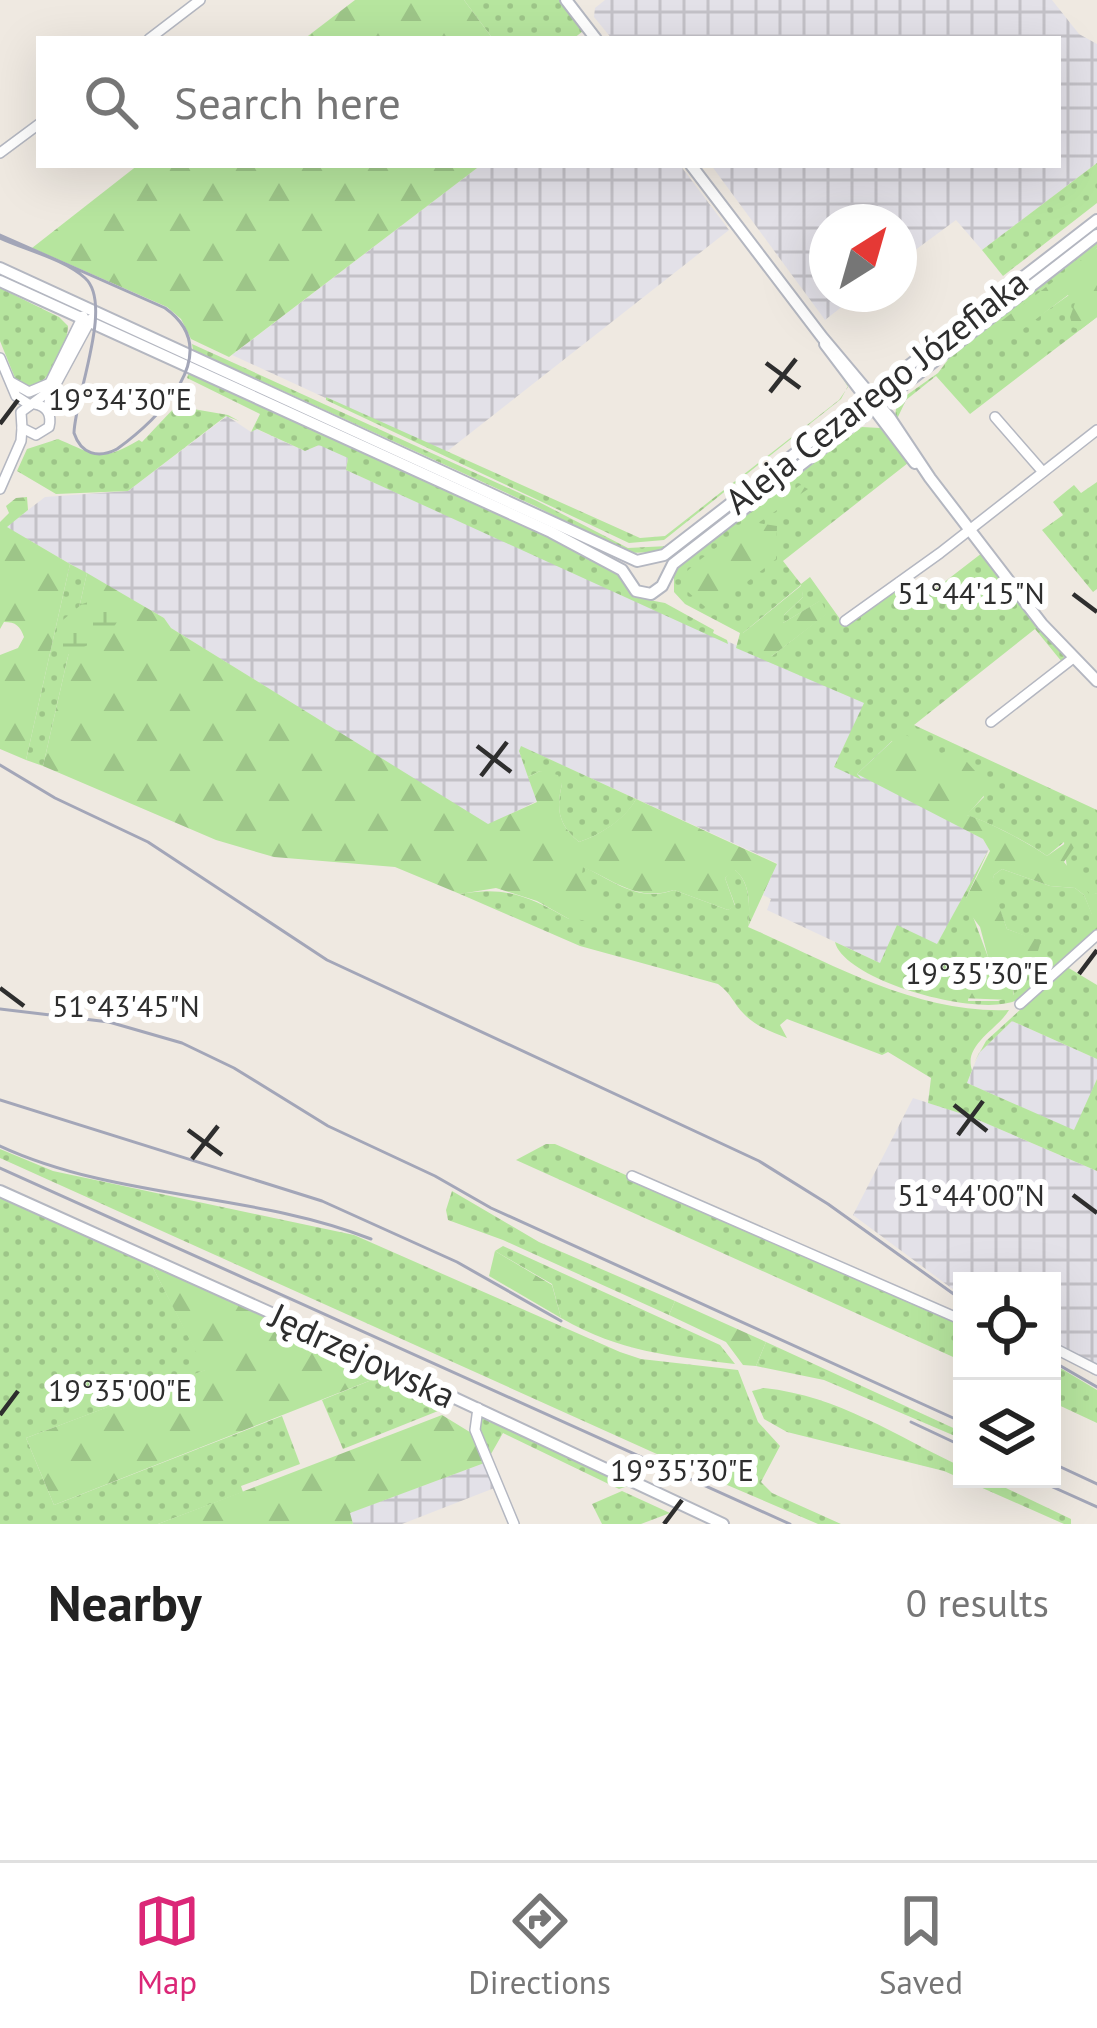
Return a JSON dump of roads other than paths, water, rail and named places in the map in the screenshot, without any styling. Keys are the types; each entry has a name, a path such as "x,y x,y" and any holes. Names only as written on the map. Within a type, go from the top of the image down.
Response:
{"street":[{"path":"153,36 200,0"},
{"path":"566,0 594,36"},
{"path":"0,153 36,126"},
{"path":"693,168 822,337 832,357 1072,658 1097,681"},
{"name":"Aleja Cezarego Józefiaka","path":"665,574 1097,220"},
{"name":"Aleja Cezarego Józefiaka","path":"654,559 1097,236"},
{"path":"0,268 88,315 551,532 629,576 636,591 651,594 662,586 665,574 654,559 637,561 88,315 0,281"},
{"path":"21,423 88,315"},
{"path":"7,476 36,435 49,427 50,395 88,315"},
{"path":"0,358 21,423 21,441 0,490"},
{"path":"4,374 29,392 48,384"},
{"path":"4,374 16,396 48,411"},
{"path":"995,417 1043,472"},
{"path":"21,423 36,435"},
{"path":"845,621 1097,430"},
{"path":"629,576 637,561"},
{"path":"992,722 1072,658"},
{"path":"1020,1004 1097,935"},
{"path":"632,1176 953,1316"},
{"name":"Jędrzejowska","path":"0,1191 723,1524"},
{"path":"1061,1352 1097,1370"},
{"path":"478,1408 475,1430 514,1524"}],"tram line":[{"path":"0,235 165,308 182,325 190,344 180,384 151,420 117,449 91,453 74,433 95,329 93,291 67,265 0,238"}],"railway":[{"path":"0,765 55,798 148,842 327,960 759,1161 953,1294"},
{"path":"0,1009 109,1022 182,1043 234,1068 328,1126 491,1208 953,1418"},
{"path":"0,1100 322,1201 457,1262 561,1321"},
{"path":"0,1146 91,1177 279,1212 371,1239"},
{"path":"0,1168 790,1524"},
{"path":"1061,1366 1097,1387"},
{"path":"911,1422 953,1442"},
{"path":"1061,1467 1097,1484"},
{"path":"1055,1488 1097,1507"}]}
